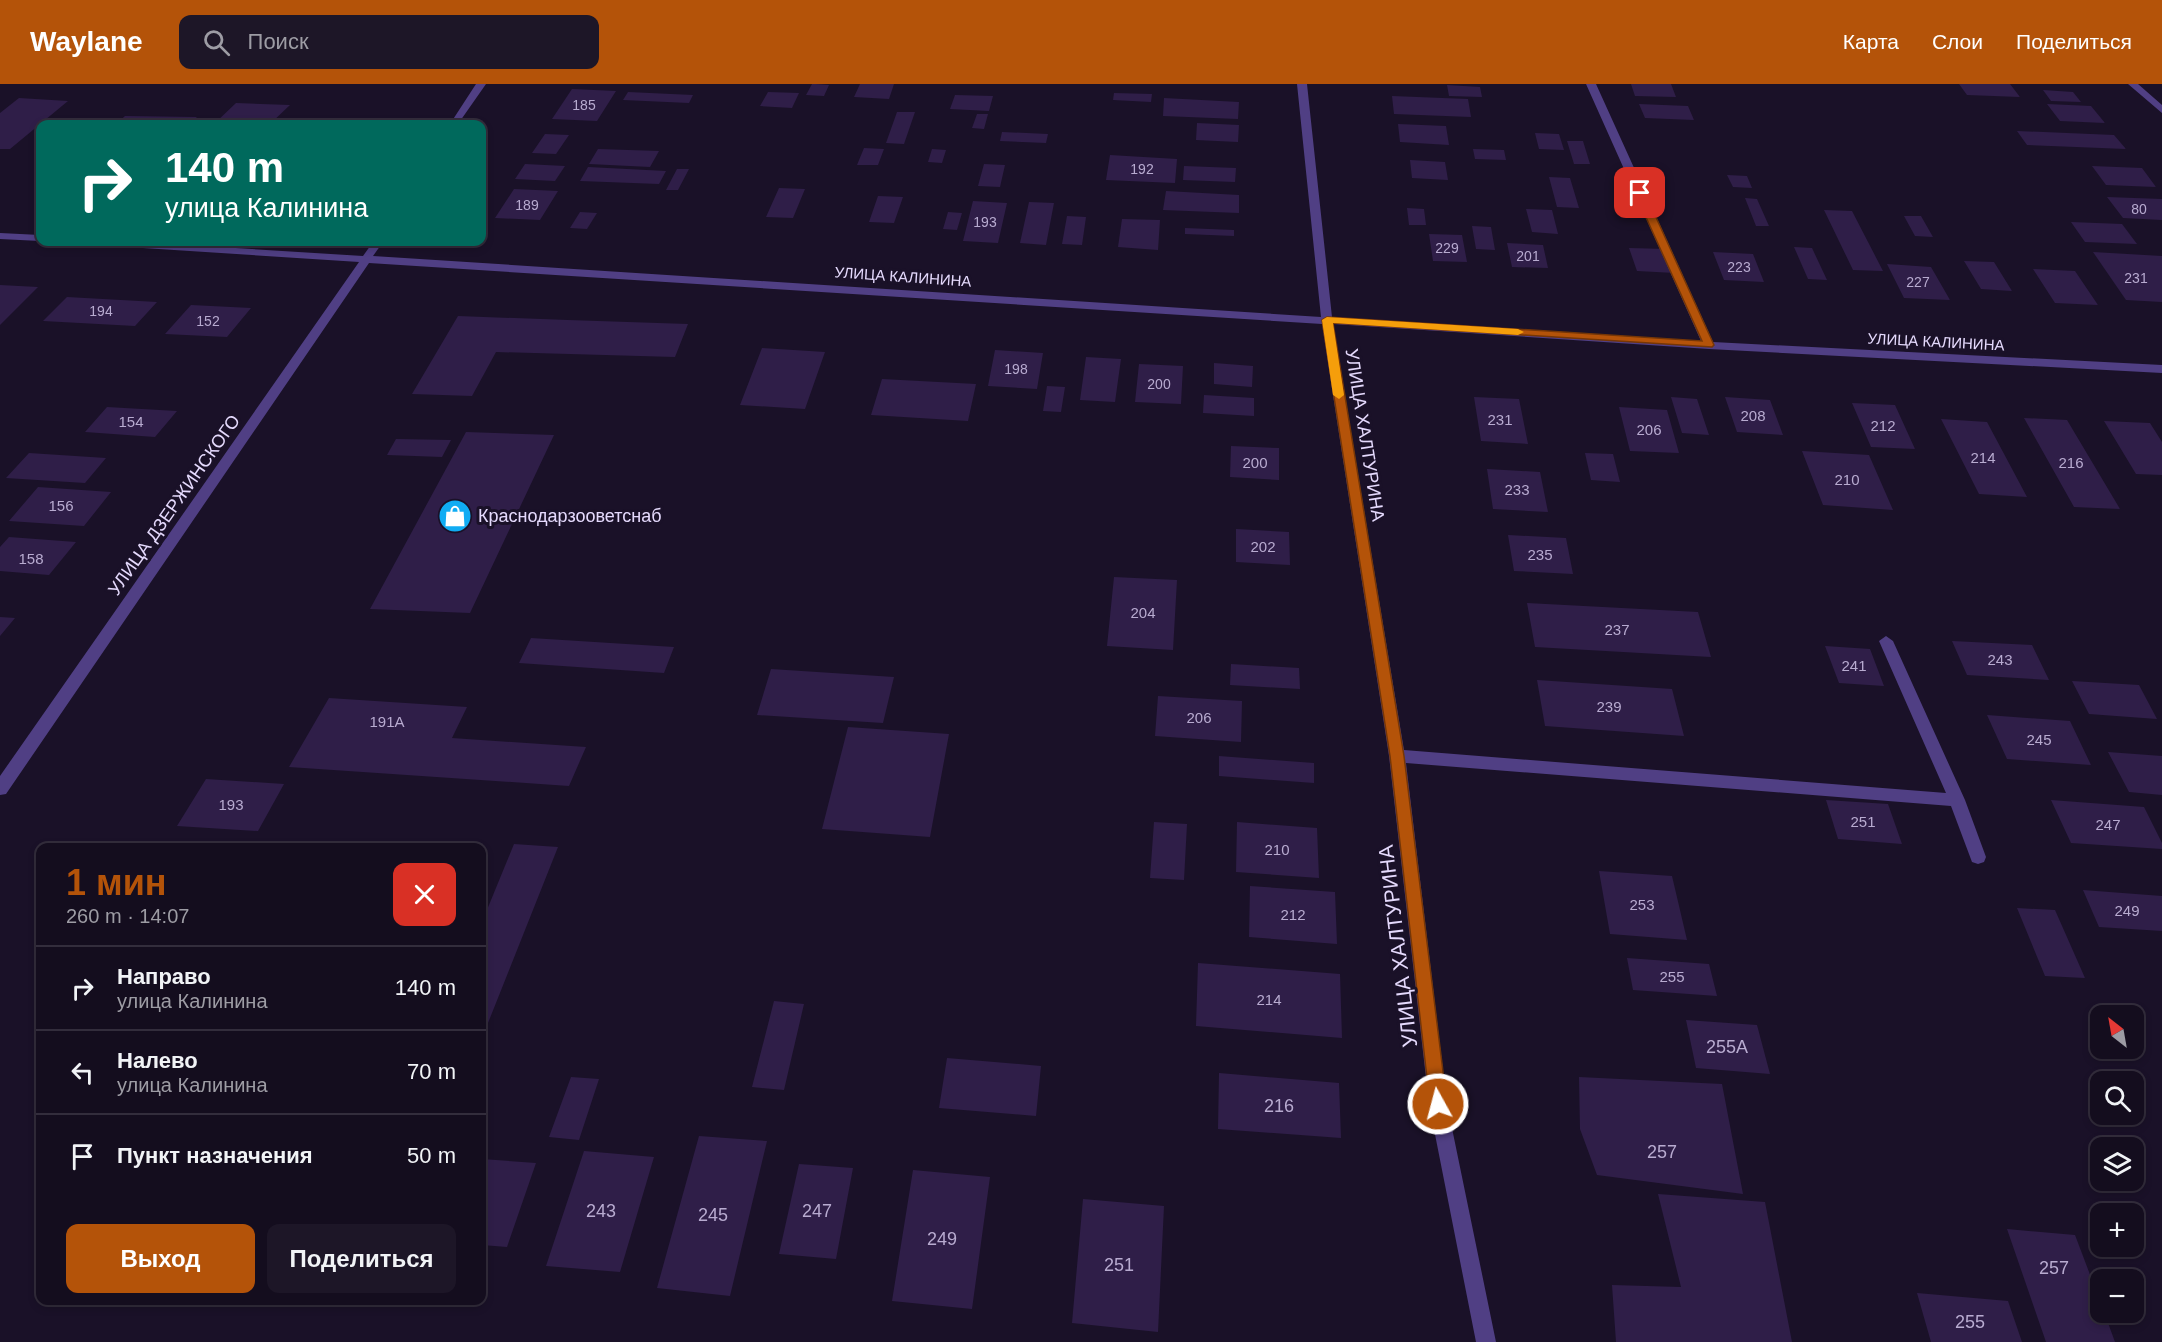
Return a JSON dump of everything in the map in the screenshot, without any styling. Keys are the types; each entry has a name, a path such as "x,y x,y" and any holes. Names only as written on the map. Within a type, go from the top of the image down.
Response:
{"street":[{"path":"457,120 481,84"},
{"name":"УЛИЦА ХАЛТУРИНА","path":"1302,84 1327,320 1397,756 1438,1104 1486,1342"},
{"path":"1591,84 1709,345"},
{"path":"2133,84 2162,110"},
{"path":"0,236 36,238"},
{"name":"УЛИЦА КАЛИНИНА","path":"164,246 1709,345 2162,369"},
{"name":"УЛИЦА ДЗЕРЖИНСКОГО","path":"0,789 375,246"},
{"path":"1886,641 1957,800 1978,856"},
{"path":"1397,756 1957,800"}],"building":[{"path":"812,84 829,85 824,96 806,95"},
{"path":"860,84 894,84 889,99 854,97"},
{"path":"1631,84 1671,84 1676,97 1635,96"},
{"path":"1959,84 2010,84 2020,97 1967,95"},
{"path":"1447,85 1480,87 1482,97 1449,96"},
{"path":"572,89 616,91 597,121 552,119"},
{"path":"2043,90 2073,92 2081,102 2051,101"},
{"path":"628,92 693,95 689,103 623,100"},
{"path":"768,92 799,93 792,108 760,106"},
{"path":"1114,93 1152,94 1151,102 1113,100"},
{"path":"955,95 993,96 989,111 950,109"},
{"path":"1392,96 1468,99 1471,117 1394,114"},
{"path":"19,98 68,101 45,120 36,120 36,127 10,149 0,149 0,113"},
{"path":"1164,98 1239,102 1238,119 1163,116"},
{"path":"236,103 290,105 274,120 218,120"},
{"path":"1639,104 1688,106 1694,120 1645,118"},
{"path":"2047,104 2091,106 2105,123 2060,121"},
{"path":"897,112 915,112 904,144 886,143"},
{"path":"977,114 988,114 984,129 972,128"},
{"path":"125,116 197,117 194,120 120,120"},
{"path":"1197,123 1239,125 1238,142 1196,140"},
{"path":"1398,124 1446,126 1449,145 1400,142"},
{"path":"2017,131 2114,135 2126,149 2027,145"},
{"path":"1002,132 1048,134 1046,143 1000,141"},
{"path":"1535,133 1559,134 1564,150 1539,149"},
{"path":"545,134 569,135 556,154 532,153"},
{"path":"1567,141 1583,141 1590,164 1574,164"},
{"path":"864,148 884,149 878,165 857,165"},
{"path":"598,149 659,151 650,167 589,164"},
{"path":"932,149 946,150 942,163 928,162"},
{"path":"1473,149 1504,150 1506,160 1475,159"},
{"path":"1110,155 1177,159 1175,183 1106,180"},
{"path":"1410,160 1445,162 1448,180 1412,178"},
{"path":"525,164 565,166 555,181 515,179"},
{"path":"984,164 1005,165 1000,187 978,186"},
{"path":"1184,166 1236,168 1235,182 1183,180"},
{"path":"2092,166 2142,168 2156,187 2106,185"},
{"path":"588,167 666,171 659,184 580,181"},
{"path":"677,169 689,169 678,190 666,190"},
{"path":"1727,175 1747,176 1752,188 1733,187"},
{"path":"1549,177 1570,178 1579,208 1557,207"},
{"path":"779,188 805,189 793,218 766,217"},
{"path":"514,189 558,191 540,220 495,218"},
{"path":"1166,191 1239,195 1239,213 1163,210"},
{"path":"878,196 903,197 894,223 869,222"},
{"path":"2107,197 2162,199 2162,220 2123,218"},
{"path":"1745,198 1757,199 1769,226 1756,226"},
{"path":"973,201 1007,203 998,243 963,241"},
{"path":"1628,201 1650,202 1655,217 1632,215"},
{"path":"1029,202 1054,203 1046,245 1020,243"},
{"path":"1407,208 1424,209 1426,225 1409,225"},
{"path":"1526,209 1552,210 1558,234 1532,232"},
{"path":"1824,210 1852,211 1883,271 1853,270"},
{"path":"580,212 597,213 587,229 570,228"},
{"path":"948,212 962,213 957,230 943,229"},
{"path":"1067,216 1086,217 1082,245 1062,244"},
{"path":"1904,216 1921,216 1933,237 1915,236"},
{"path":"1122,219 1160,220 1158,250 1118,247"},
{"path":"2071,222 2122,224 2137,244 2085,242"},
{"path":"1472,226 1491,227 1495,250 1476,249"},
{"path":"1185,228 1234,230 1234,236 1185,234"},
{"path":"1429,234 1462,235 1467,262 1433,261"},
{"path":"1507,243 1543,245 1548,268 1512,267"},
{"path":"1794,247 1812,248 1827,280 1808,279"},
{"path":"1629,248 1667,249 1675,273 1637,271"},
{"path":"1713,252 1753,254 1764,282 1724,280"},
{"path":"2093,252 2162,256 2162,302 2126,300"},
{"path":"1964,261 1994,262 2012,291 1981,289"},
{"path":"1887,264 1931,267 1950,300 1904,298"},
{"path":"2033,269 2075,271 2098,305 2055,303"},
{"path":"0,285 38,287 0,325"},
{"path":"67,297 157,302 135,326 43,321"},
{"path":"191,305 251,308 227,337 165,334"},
{"path":"458,316 688,324 675,357 496,352 472,396 412,394"},
{"path":"762,348 825,352 805,409 740,405"},
{"path":"995,350 1043,353 1037,389 988,386"},
{"path":"1086,357 1121,359 1115,402 1080,400"},
{"path":"1214,363 1253,366 1252,387 1214,384"},
{"path":"1139,364 1183,366 1181,404 1135,402"},
{"path":"882,379 976,384 968,421 871,415"},
{"path":"1047,386 1065,387 1061,412 1043,411"},
{"path":"1204,395 1254,398 1254,416 1203,413"},
{"path":"1474,397 1519,399 1528,444 1481,441"},
{"path":"1671,397 1697,399 1709,435 1682,433"},
{"path":"1725,397 1770,400 1783,435 1737,432"},
{"path":"1852,403 1895,405 1915,449 1871,447"},
{"path":"107,407 177,411 155,437 85,432"},
{"path":"1619,407 1667,410 1679,453 1630,451"},
{"path":"2024,418 2067,420 2120,509 2074,507"},
{"path":"1941,419 1987,422 2027,497 1979,494"},
{"path":"2104,421 2150,423 2162,442 2162,475 2136,474"},
{"path":"466,432 554,435 470,613 370,609"},
{"path":"396,439 451,440 442,457 387,455"},
{"path":"1231,446 1279,448 1279,480 1230,477"},
{"path":"1802,451 1869,455 1893,510 1823,505"},
{"path":"29,453 106,458 85,483 6,478"},
{"path":"1585,453 1613,454 1620,482 1591,480"},
{"path":"1487,469 1540,472 1548,512 1493,509"},
{"path":"38,487 111,492 84,526 9,521"},
{"path":"1236,529 1289,532 1290,565 1236,562"},
{"path":"1508,535 1566,538 1573,574 1514,571"},
{"path":"9,537 76,542 49,575 0,571 0,547"},
{"path":"1114,577 1177,580 1173,650 1107,646"},
{"path":"1527,603 1698,612 1711,657 1535,647"},
{"path":"0,617 15,618 0,636"},
{"path":"531,638 674,647 664,673 519,663"},
{"path":"1952,641 2032,645 2049,680 1967,675"},
{"path":"1825,646 1870,649 1884,686 1839,683"},
{"path":"1231,664 1299,668 1300,689 1230,685"},
{"path":"771,669 894,677 883,723 757,715"},
{"path":"1537,680 1672,689 1684,736 1545,726"},
{"path":"2072,681 2139,685 2157,719 2089,714"},
{"path":"1158,696 1242,701 1241,742 1155,736"},
{"path":"329,698 467,707 452,738 586,747 569,786 289,767"},
{"path":"1987,715 2070,721 2091,765 2007,759"},
{"path":"848,727 949,734 930,837 822,829"},
{"path":"2108,752 2162,756 2162,795 2129,792"},
{"path":"1219,756 1314,763 1314,783 1219,776"},
{"path":"206,779 284,784 258,831 177,826"},
{"path":"1826,800 1888,804 1902,844 1838,839"},
{"path":"2051,800 2144,807 2162,843 2162,849 2071,843"},
{"path":"1154,822 1187,824 1184,880 1150,878"},
{"path":"1237,822 1317,828 1319,878 1236,872"},
{"path":"514,844 558,847 488,1023 486,1023 486,912"},
{"path":"1599,871 1672,876 1687,940 1610,934"},
{"path":"1250,886 1335,892 1337,944 1249,937"},
{"path":"2083,890 2162,896 2162,931 2099,927"},
{"path":"2017,908 2055,910 2085,978 2045,976"},
{"path":"1627,958 1709,964 1717,996 1633,990"},
{"path":"1198,963 1340,974 1342,1038 1196,1026"},
{"path":"774,1001 804,1004 784,1090 752,1087"},
{"path":"1686,1020 1757,1025 1770,1074 1696,1068"},
{"path":"947,1058 1041,1066 1036,1116 939,1108"},
{"path":"1219,1073 1339,1083 1341,1138 1218,1129"},
{"path":"571,1077 599,1079 579,1140 549,1137"},
{"path":"1579,1077 1722,1084 1743,1194 1597,1175 1580,1129"},
{"path":"699,1136 767,1141 730,1296 657,1288"},
{"path":"584,1151 654,1157 620,1272 546,1266"},
{"path":"486,1159 536,1163 507,1247 486,1245"},
{"path":"799,1164 853,1168 836,1259 779,1254"},
{"path":"913,1170 990,1177 972,1309 892,1301"},
{"path":"1658,1194 1765,1202 1792,1342 1616,1342 1612,1285 1681,1287"},
{"path":"1083,1199 1164,1206 1158,1332 1072,1323"},
{"path":"2007,1229 2075,1235 2090,1275 2090,1323 2108,1323 2115,1342 2046,1342"},
{"path":"1917,1293 2008,1301 2022,1342 1931,1342"}],"slow traffic":[{"path":"1339,395 1327,320 1518,332"}],"place":[{"name":"Краснодарзооветснаб","path":"455,516"}],"route":[{"path":"1438,1104 1397,756 1327,320 1709,345 1640,193"}]}
